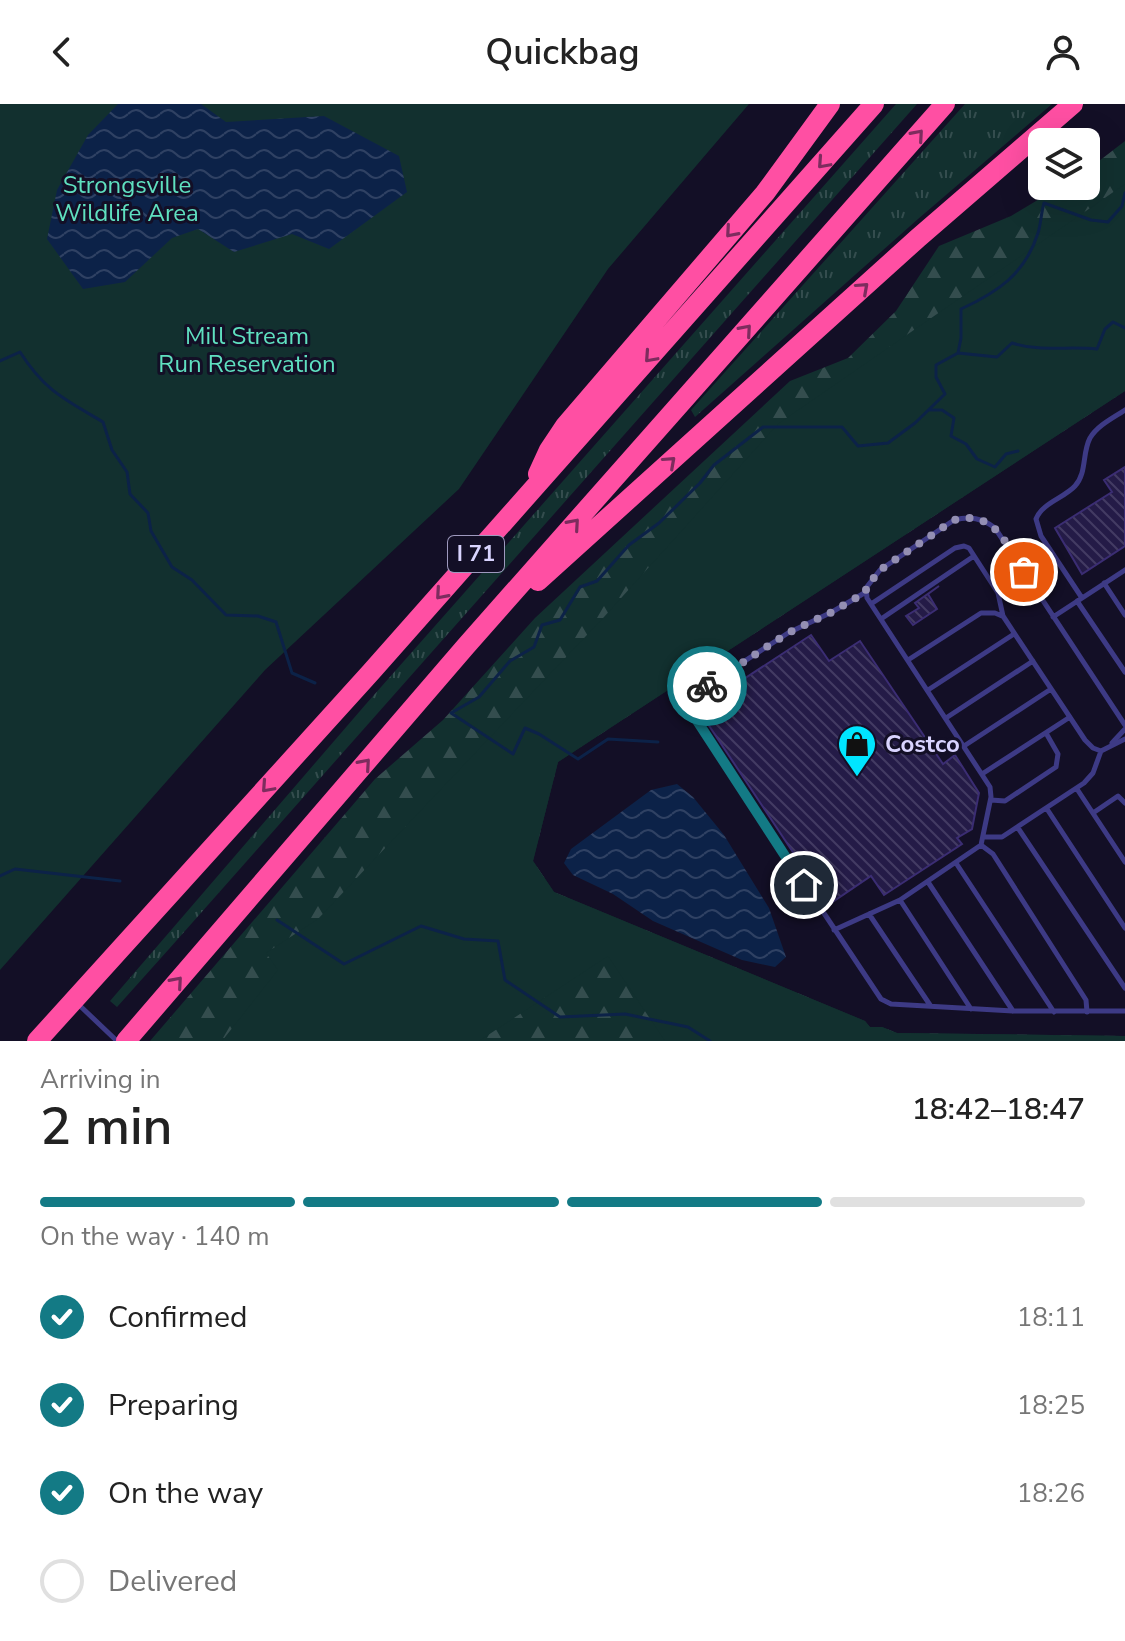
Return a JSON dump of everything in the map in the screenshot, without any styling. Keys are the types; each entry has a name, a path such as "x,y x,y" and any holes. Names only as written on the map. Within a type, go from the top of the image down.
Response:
{"highway":[{"path":"528,495 549,450 565,426 765,193 830,104"},
{"name":"I 71","path":"37,1041 371,672 874,104"},
{"name":"I 71","path":"126,1041 466,646 945,104"},
{"path":"466,646 918,238 1073,104"}],"lane":[{"path":"1125,410 1099,428 1090,439 1082,473 1073,488 1037,514 1038,530 1125,672"},
{"path":"834,930 900,900 981,845 991,800 990,787 866,592 880,570 943,527 964,517 985,520 995,528 1125,727 1109,746"},
{"path":"871,604 955,548 964,546 998,593 1003,616 1014,634 1085,740 1101,751"},
{"path":"881,619 974,556"},
{"path":"1053,617 1125,570"},
{"path":"1104,583 1125,615"},
{"path":"866,592 788,633 697,692 690,704 691,713 881,999 891,1004 971,1009 1125,1011"},
{"path":"908,660 981,613 1003,616"},
{"path":"927,690 1014,634"},
{"path":"946,718 1033,661"},
{"path":"964,746 1051,689"},
{"path":"982,774 1070,717"},
{"path":"991,800 1005,801 1056,767 1058,754 1046,733"},
{"path":"983,837 1002,837 1077,789 1093,773 1101,751 1125,739"},
{"path":"1077,789 1125,862"},
{"path":"1093,813 1118,796 1125,803"},
{"path":"1047,809 1125,928"},
{"path":"1018,828 1125,988"},
{"path":"981,845 993,854 1086,1000 1087,1012"},
{"path":"956,863 1054,1012"},
{"path":"928,882 1013,1011"},
{"path":"900,900 971,1009"},
{"path":"869,914 931,1006"},
{"path":"74,1000 117,1041"}],"green space":[{"name":"Mill Stream Run Reservation","path":"0,104 749,104 608,269 459,489 265,670 0,970"},
{"path":"896,104 917,104 117,1007 110,1001 366,704"},
{"path":"965,104 1052,104 695,417 691,410"},
{"path":"1125,141 1125,391 558,762 533,861 554,892 865,1021 870,1027 882,1027 897,1033 1125,1036 1125,1041 150,1041 375,779 443,720 535,618 790,381 848,358 896,311 939,246 1011,216 1038,200 1100,200 1100,160"},
{"path":"1125,184 1125,391 558,762 533,861 554,892 865,1021 870,1027 882,1027 897,1033 1125,1036 1125,1041 665,1041 608,956 479,1041 222,1041 278,970 266,953 318,919 604,617 778,424"}],"water":[{"name":"Strongsville Wildlife Area","path":"118,104 201,104 226,122 324,116 399,156 407,192 329,249 292,234 234,252 198,229 172,238 125,282 83,289 47,239 57,190 88,135"},
{"path":"677,784 693,797 724,835 769,908 786,957 775,967 742,960 653,921 613,894 573,875 564,863 571,849 651,790"}],"building":[{"path":"1125,467 1125,546 1082,574 1055,528 1112,492 1104,480"},
{"path":"939,586 928,594 937,609 913,625 906,616 919,608 915,603"},
{"name":"Costco","path":"811,635 829,661 860,641 943,764 955,755 979,793 972,829 957,838 962,844 884,895 871,876 828,905 698,709"}],"waterway":[{"path":"658,742 608,739 578,759 525,728 513,754 451,713 479,697 510,661 534,647 542,625 560,620 580,587 597,581 629,545 659,523 714,465 763,427 842,427 858,446 888,443 915,423 945,394 936,377 936,365 958,353 961,309 987,296 1018,271 1039,230 1044,203 1091,220 1108,222 1122,206 1125,193"},
{"path":"958,353 997,357 1012,343 1044,348 1097,349 1105,329 1113,322 1125,328"},
{"path":"0,361 20,352 47,385 103,422 112,450 127,472 130,494 148,513 151,531 172,567 192,580 226,615 258,616 276,622 292,673 315,683"},
{"path":"930,410 942,410 954,418 951,436 966,444 977,459 995,467 1006,454 1018,451"},
{"path":"0,876 15,869 120,881"},
{"path":"277,920 344,964 421,926 464,939 498,941 505,980 560,1017 625,1014 688,1027 710,1041"}],"way so far":[{"path":"707,686 788,633 866,592 880,570 954,520 964,517 985,520 995,528 1024,572"}],"place":[{"name":"Costco","path":"857,778"}],"route":[{"path":"707,686 693,696 690,710 804,885"}]}
